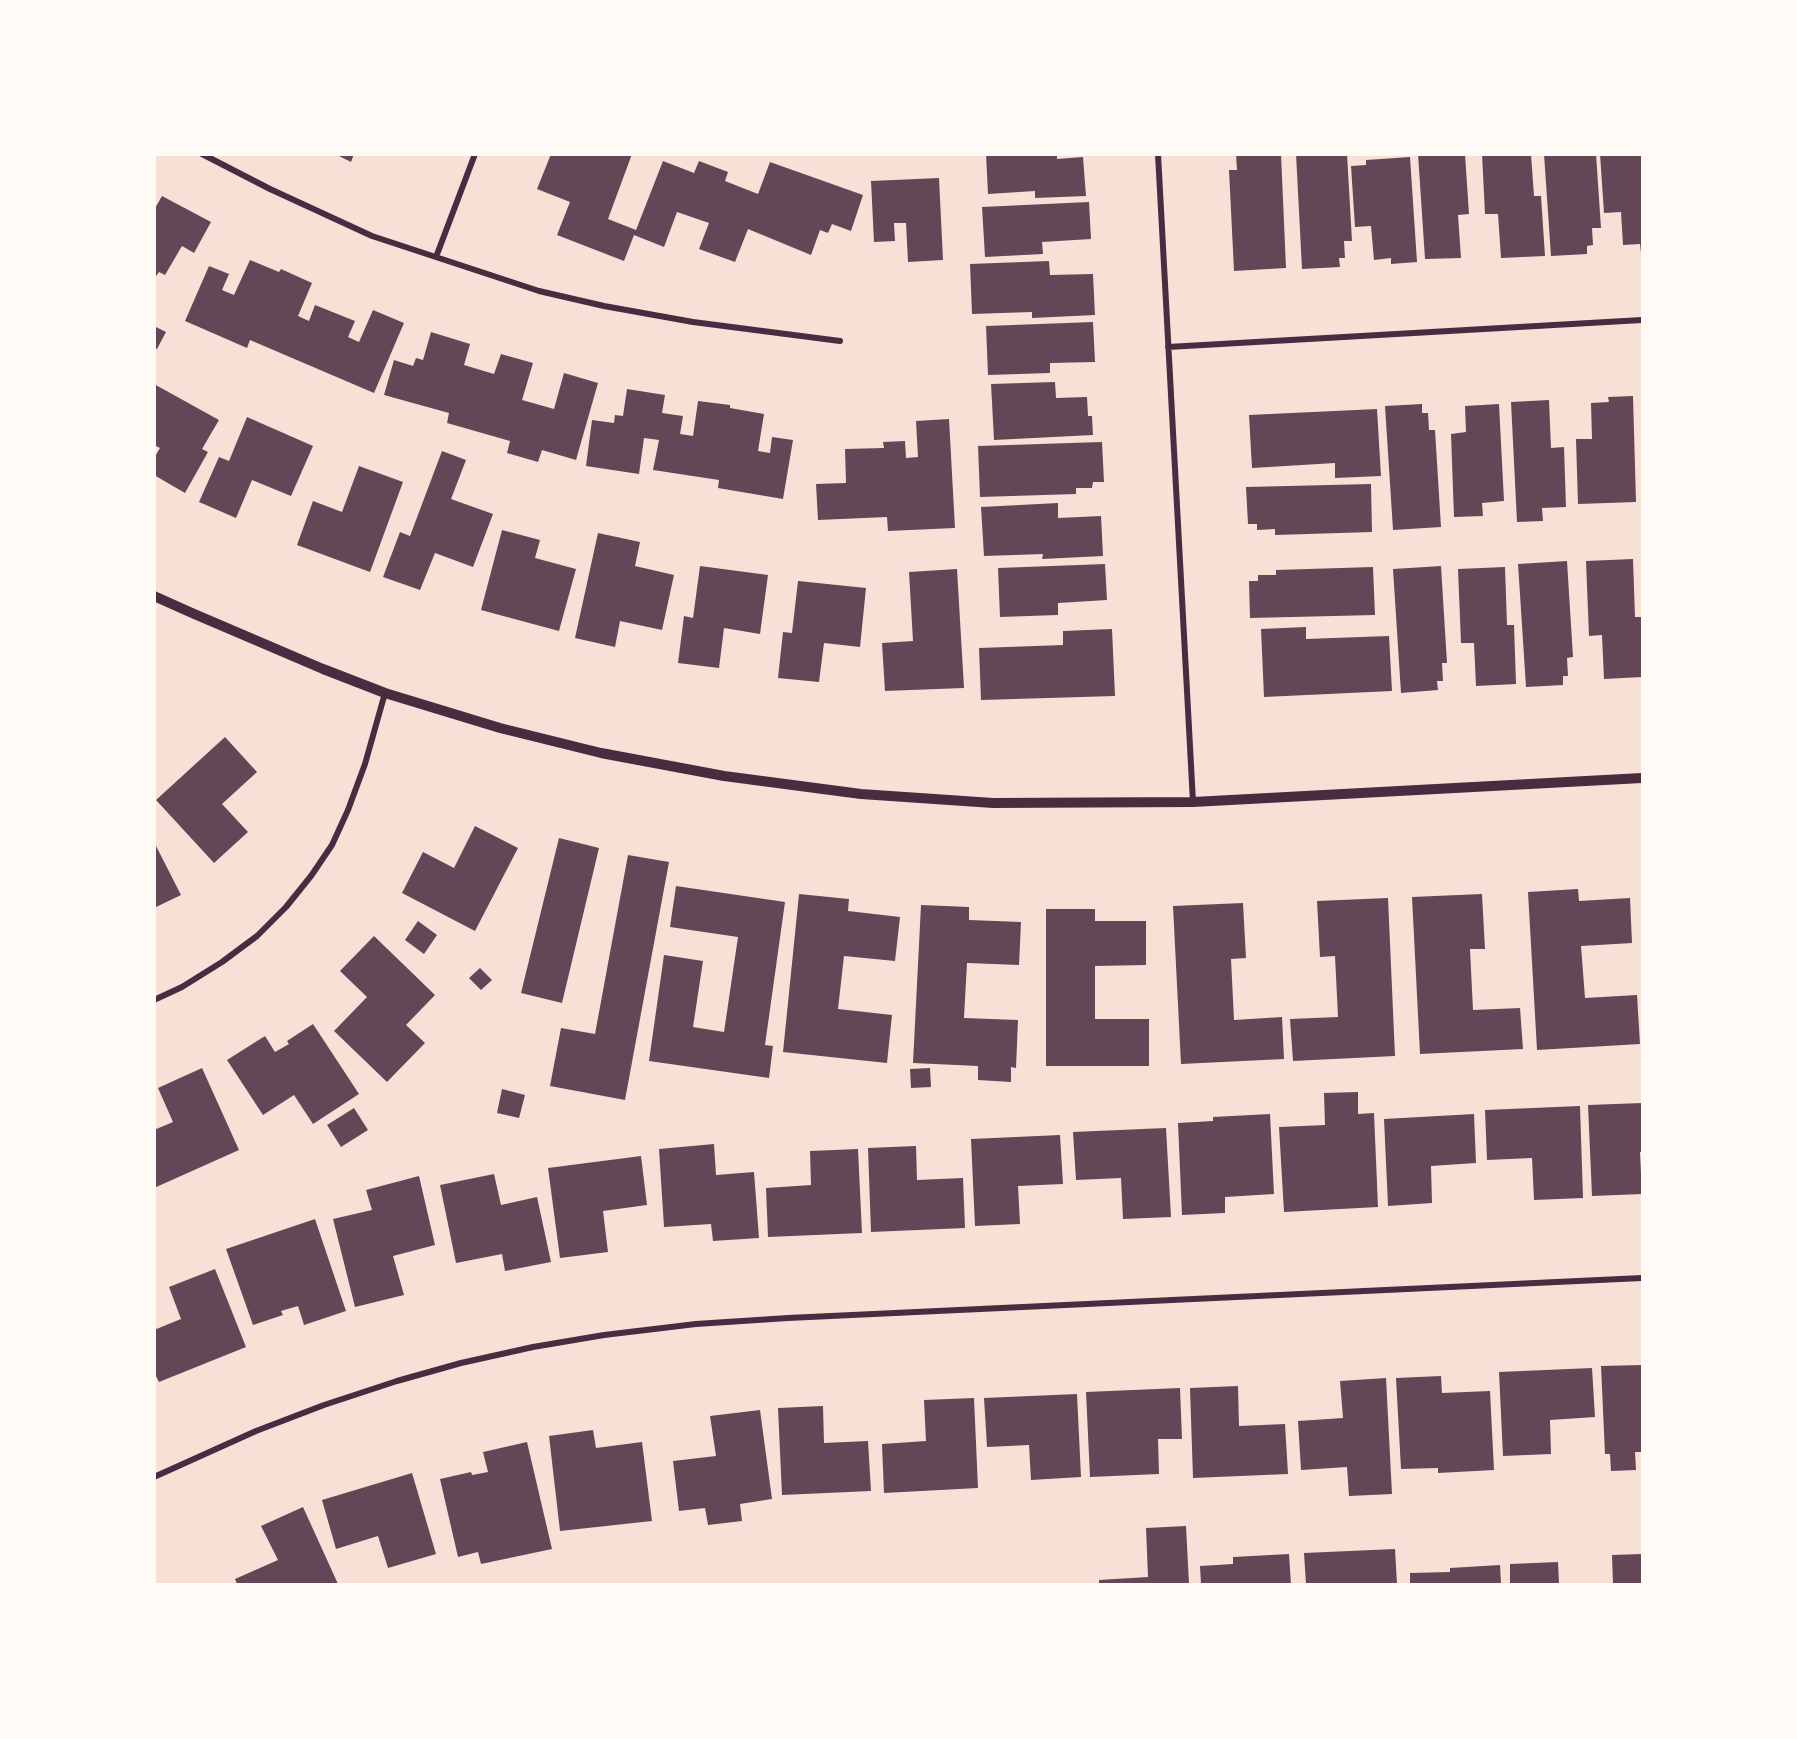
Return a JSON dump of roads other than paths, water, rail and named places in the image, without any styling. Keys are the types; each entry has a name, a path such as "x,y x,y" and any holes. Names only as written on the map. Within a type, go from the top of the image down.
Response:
{"street":[{"path":"202,154 270,189 372,236 539,291 604,306 693,322 840,341"},
{"path":"436,257 476,154"},
{"path":"1158,154 1193,802"},
{"path":"1168,347 1642,320"},
{"path":"154,596 192,614 385,693 500,728 601,753 724,776 861,794 993,803 1193,802 1642,778"},
{"path":"154,1000 212,969 257,936 286,907 311,876 332,845 348,810 365,764 385,693"},
{"path":"154,1478 256,1431 397,1381 461,1363 533,1347 604,1335 696,1324 788,1318 1642,1278"}]}
